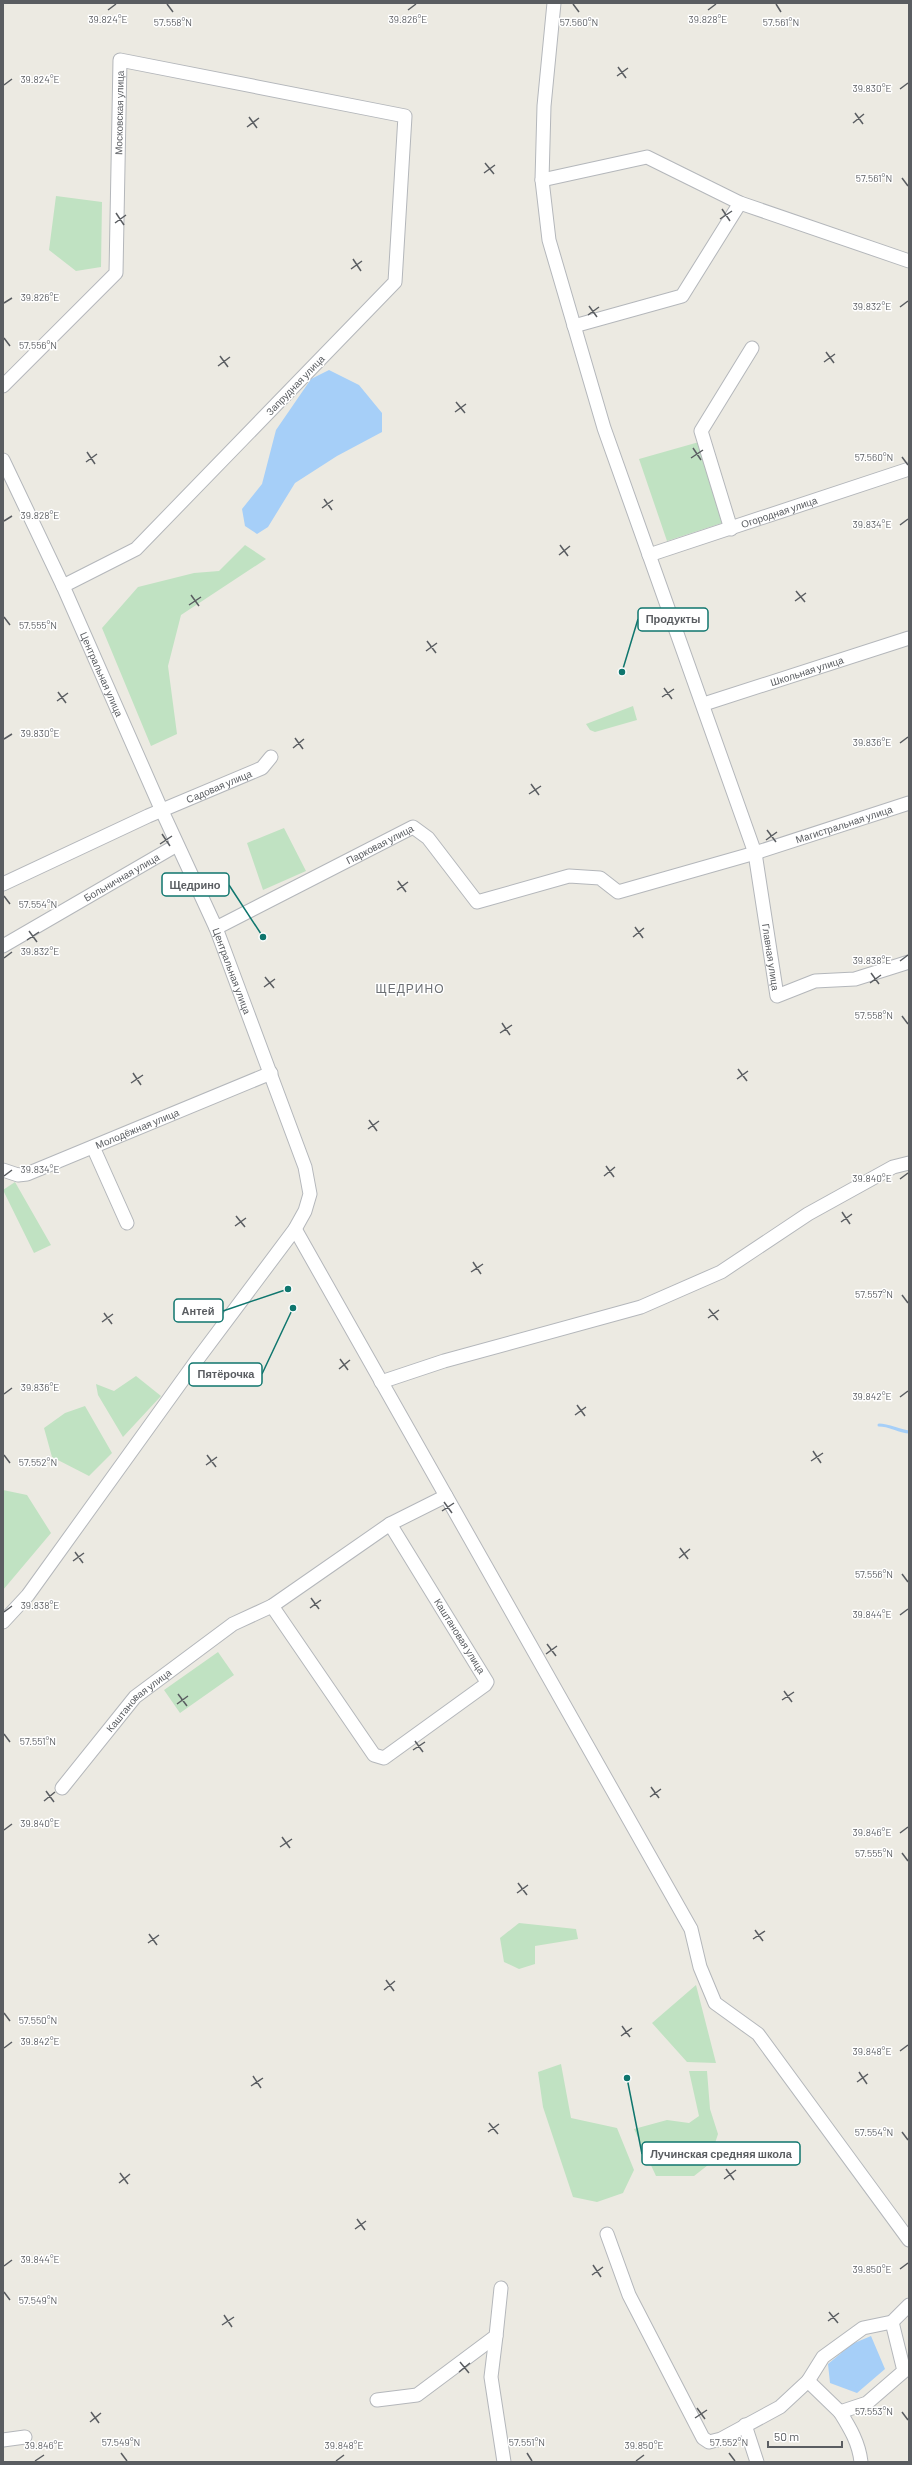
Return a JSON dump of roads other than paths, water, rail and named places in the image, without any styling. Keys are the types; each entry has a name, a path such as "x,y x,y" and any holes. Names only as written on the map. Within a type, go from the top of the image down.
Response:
{"street":[{"path":"554,3 544,106 542,180 549,240 604,428 704,704 756,853"},
{"name":"Московская улица","path":"3,386 116,273 120,60 404,116"},
{"name":"Запрудная улица","path":"63,586 136,549 395,282 404,116"},
{"path":"542,180 647,157 740,203 909,261"},
{"path":"574,326 682,296 740,203"},
{"path":"731,529 701,431 752,348"},
{"name":"Центральная улица","path":"3,460 63,586 177,845 216,928 305,1167 310,1194 305,1211 296,1229 126,1458 28,1596 3,1622"},
{"name":"Огородная улица","path":"649,555 909,469"},
{"name":"Школьная улица","path":"704,704 909,638"},
{"name":"Садовая улица","path":"162,811 262,768 271,757"},
{"name":"Магистральная улица","path":"569,876 600,878 618,892 756,853 909,803"},
{"path":"3,884 162,811"},
{"name":"Парковая улица","path":"216,928 413,827 428,838 477,902 569,876"},
{"name":"Больничная улица","path":"3,946 177,845"},
{"name":"Главная улица","path":"756,853 777,996 815,981 855,979 909,962"},
{"name":"Молодёжная улица","path":"3,1170 18,1175 27,1174 270,1073"},
{"path":"93,1147 127,1223"},
{"path":"381,1382 444,1361 641,1307 721,1272 801,1218 893,1167 909,1163"},
{"path":"296,1229 691,1929 700,1967 715,2003 758,2034 909,2240"},
{"name":"Каштановая улица","path":"62,1788 135,1697 233,1624 272,1606 390,1524 446,1496"},
{"name":"Каштановая улица","path":"272,1606 374,1755 384,1758 485,1685 486,1682 390,1524"},
{"path":"607,2234 629,2295 703,2438 709,2442 721,2439 780,2407 808,2381 823,2357 863,2328 892,2322 909,2305"},
{"path":"501,2288 491,2377 504,2462"},
{"path":"840,2412 867,2403 904,2371 892,2322"},
{"path":"376,2400 417,2395 496,2336"},
{"path":"808,2381 840,2412 851,2430 860,2452 860,2462"},
{"path":"745,2425 757,2462"},
{"path":"3,2440 25,2436"}],"water":[{"path":"329,370 359,385 382,413 382,432 337,456 295,483 268,527 257,534 245,526 242,509 262,484 276,430 311,379"},
{"path":"871,2336 885,2369 857,2393 830,2383 828,2364 852,2344"}],"waterway":[{"path":"879,1425 909,1432"}],"place":[{"name":"Продукты","path":"622,672"},
{"name":"Щедрино","path":"263,937"},
{"name":"Антей","path":"288,1289"},
{"name":"Пятёрочка","path":"293,1308"},
{"name":"Лучинская средняя школа","path":"627,2078"}],"district":[{"name":"ЩЕДРИНО","path":"410,989"}]}
